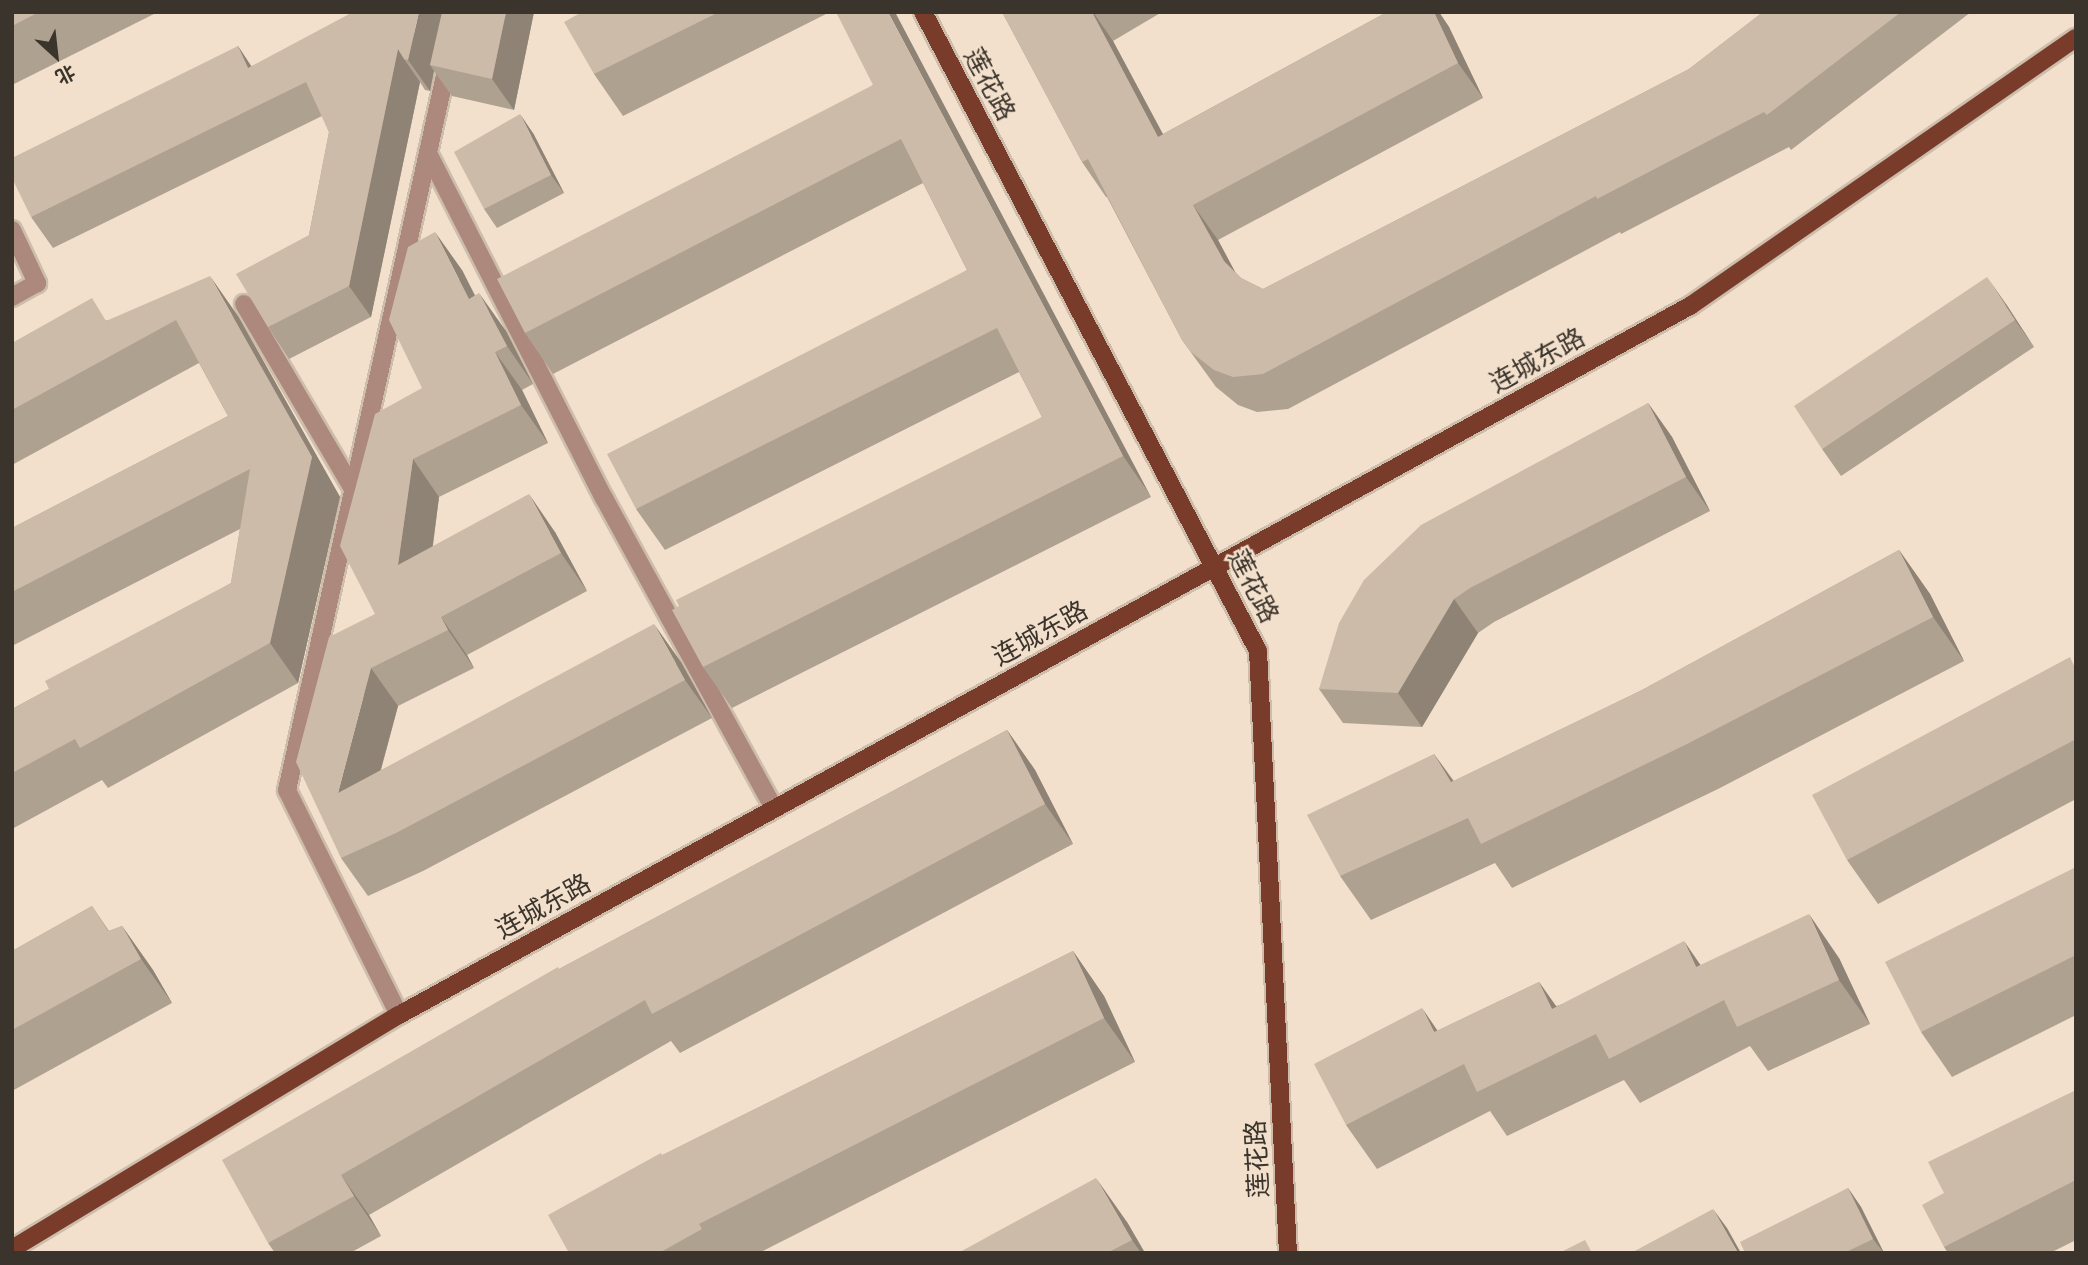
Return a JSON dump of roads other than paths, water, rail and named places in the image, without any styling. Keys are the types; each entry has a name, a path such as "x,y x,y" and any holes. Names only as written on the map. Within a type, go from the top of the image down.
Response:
{"main road":[{"name":"莲花路","path":"923,12 1258,651 1288,1253"},
{"name":"连城东路","path":"12,1249 399,1014 1689,306 2076,38"}],"lane":[{"path":"399,1014 287,790 459,12"},
{"path":"428,153 604,498 774,808"},
{"path":"12,230 37,283 12,297"},
{"path":"244,304 354,489"}]}
